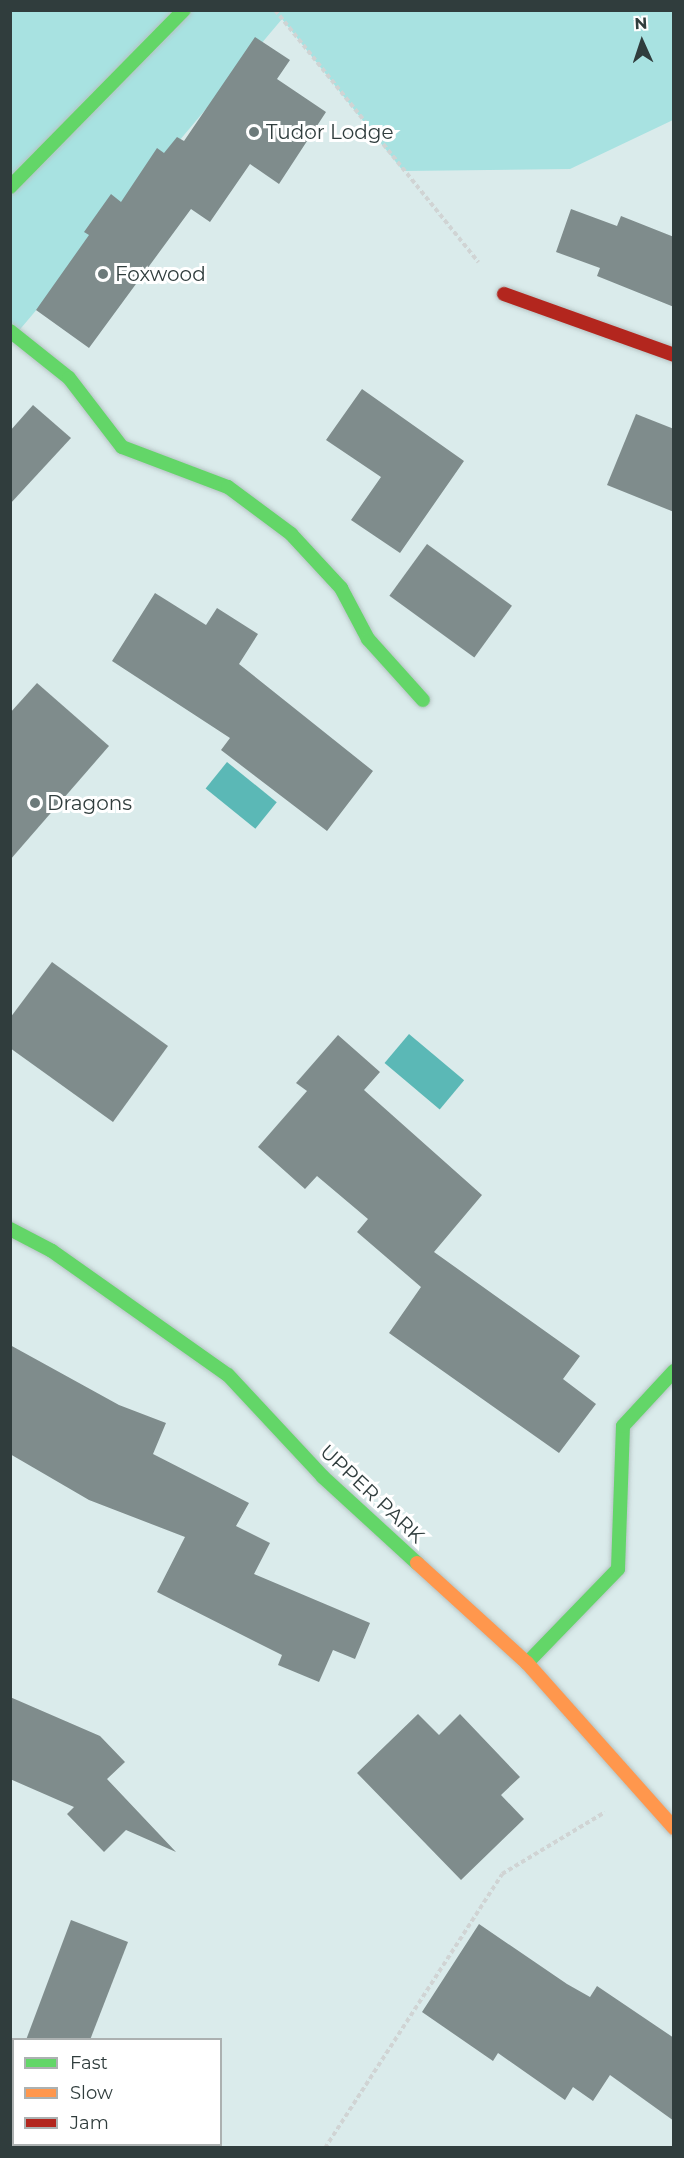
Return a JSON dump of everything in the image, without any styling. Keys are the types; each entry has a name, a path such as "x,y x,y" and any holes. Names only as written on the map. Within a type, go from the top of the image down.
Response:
{"street":[{"path":"10,187 184,10"},
{"path":"504,294 674,355"},
{"path":"10,331 69,378 122,447 228,487 291,534 341,588 368,639 423,700"},
{"name":"UPPER PARK","path":"10,1229 52,1251 228,1375 323,1477 527,1663 639,1792 674,1828"},
{"path":"527,1663 618,1569 624,1426 674,1371"}],"path":[{"path":"275,10 504,294"},
{"path":"325,2148 502,1874 639,1792"}],"shaded area":[{"path":"11,11 673,11 673,120 570,169 403,171 282,19 11,340"},
{"path":"227,762 277,802 255,829 206,788"},
{"path":"409,1034 464,1080 440,1109 385,1063"}],"building":[{"path":"255,37 290,60 277,79 326,112 279,184 250,164 210,222 191,209 89,348 36,310 89,235 84,232 111,194 121,202 157,148 164,153 177,137 184,141"},
{"path":"571,209 617,226 621,216 674,237 674,307 597,276 600,268 556,252"},
{"path":"362,389 464,461 400,553 351,520 381,477 326,440"},
{"path":"33,405 71,438 10,504 10,431"},
{"path":"636,414 674,429 674,512 607,485"},
{"path":"427,544 512,606 474,657 389,596"},
{"path":"155,593 206,625 217,608 258,634 239,664 373,771 327,831 221,750 230,738 112,661"},
{"name":"Dragons","path":"37,683 109,746 10,860 10,713"},
{"path":"52,962 168,1046 113,1122 10,1048 10,1018"},
{"path":"338,1035 380,1072 364,1090 482,1195 434,1252 580,1356 563,1379 596,1404 559,1453 389,1333 421,1287 357,1232 368,1219 317,1176 305,1189 258,1147 307,1091 296,1083"},
{"path":"10,1345 119,1405 166,1423 153,1454 249,1503 236,1526 270,1543 254,1574 370,1623 355,1659 333,1650 319,1682 278,1665 282,1655 157,1592 185,1537 89,1500 10,1454"},
{"path":"10,1697 100,1736 125,1762 107,1779 176,1852 126,1830 104,1852 67,1814 74,1807 10,1779"},
{"path":"418,1714 439,1735 460,1714 520,1777 501,1795 524,1819 461,1880 357,1773"},
{"path":"71,1920 128,1942 91,2038 27,2038"},
{"path":"479,1924 567,1984 590,1997 597,1986 674,2038 674,2121 610,2075 593,2101 573,2087 565,2100 498,2053 493,2061 422,2012"}],"traffic: fast":[{"path":"10,187 184,10"},
{"path":"10,331 69,378 122,447 228,487 291,534 341,588 368,639 423,700"},
{"path":"10,1229 52,1251 228,1375 323,1477 417,1563"},
{"path":"527,1663 618,1569 623,1426 674,1371"}],"traffic: slow":[{"path":"417,1563 527,1663 674,1828"}],"traffic: jam":[{"path":"504,294 674,355"}],"place":[{"name":"Tudor Lodge","path":"254,132"},
{"name":"Foxwood","path":"103,274"},
{"name":"Dragons","path":"35,803"}]}
